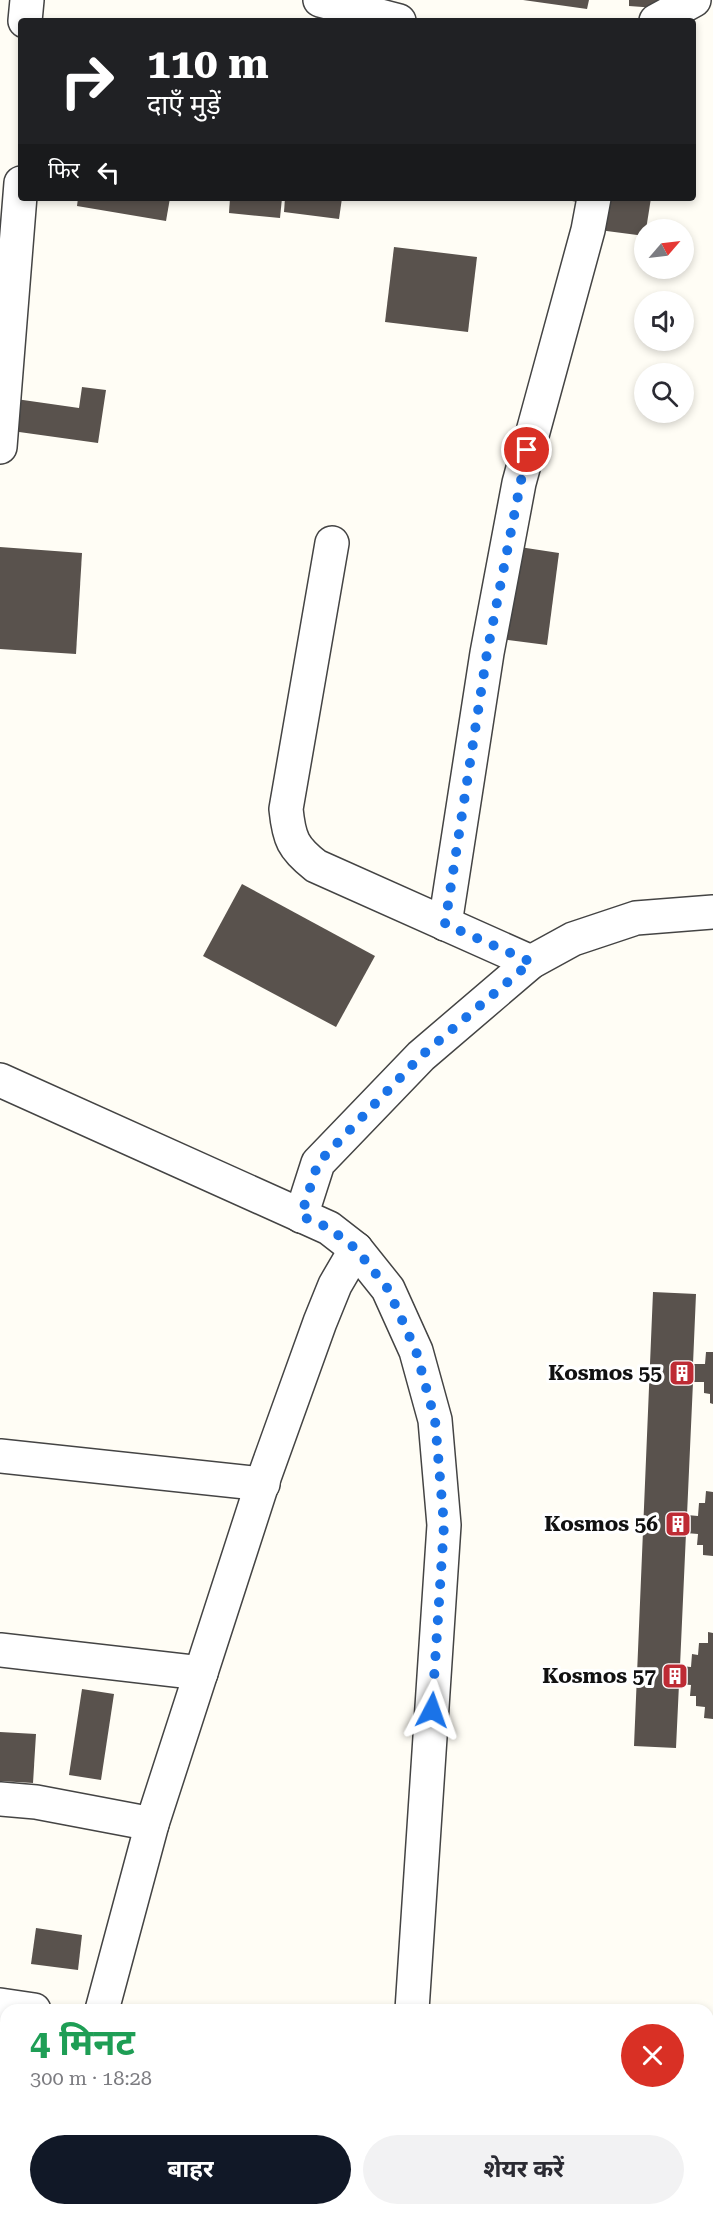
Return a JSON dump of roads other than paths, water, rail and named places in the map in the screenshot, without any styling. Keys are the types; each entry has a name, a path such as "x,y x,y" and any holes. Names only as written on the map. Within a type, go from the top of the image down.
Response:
{"street":[{"path":"26,18 27,0"},
{"path":"320,0 388,18"},
{"path":"661,18 694,0"},
{"path":"0,447 20,201"},
{"path":"445,924 487,653 519,483 588,230 593,201"},
{"path":"332,543 286,810 288,831 297,851 316,866 531,962"},
{"path":"301,1216 318,1163 421,1056 531,962 573,939 636,918 713,912"},
{"path":"0,1080 329,1228 356,1249 388,1289 416,1351 435,1420 444,1525 412,2004"},
{"path":"104,2004 152,1824 262,1484 320,1322 335,1285 356,1249"},
{"path":"0,1456 262,1484"},
{"path":"0,1650 201,1673"},
{"path":"0,1799 36,1802 152,1824"}],"place":[{"name":"Kosmos 55","path":"682,1373"},
{"name":"Kosmos 56","path":"678,1524"},
{"name":"Kosmos 57","path":"675,1676"}]}
